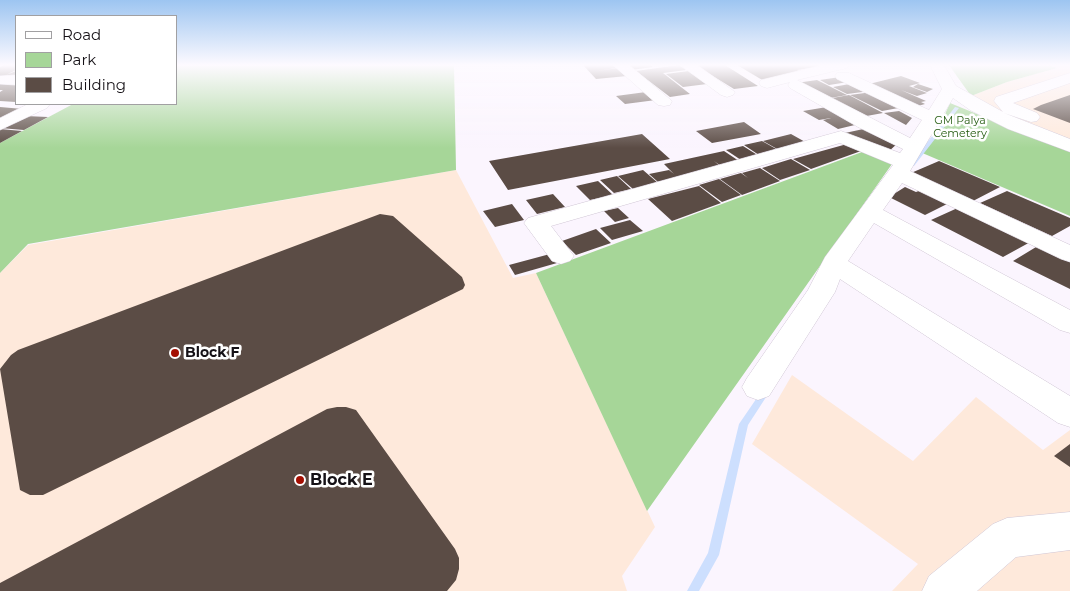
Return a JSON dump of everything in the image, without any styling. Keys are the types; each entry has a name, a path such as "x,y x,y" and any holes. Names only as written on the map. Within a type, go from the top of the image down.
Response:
{"street":[{"path":"654,93 664,101"},
{"path":"810,93 864,123 905,161"},
{"path":"883,93 932,118"},
{"path":"758,387 821,292 834,263 905,161 948,93"},
{"path":"955,93 976,106 1014,125 1070,146"},
{"path":"1023,93 1002,101 1009,108 1070,131"},
{"path":"9,104 15,104"},
{"path":"0,125 39,105"},
{"path":"561,256 536,223 841,137 905,161 1070,254"},
{"path":"869,211 1070,323"},
{"path":"834,263 1070,413"},
{"path":"944,591 1007,538 1070,531"}],"shaded area":[{"path":"980,93 1070,93 1070,139 996,110 971,96"},
{"path":"456,170 513,278 536,273 655,527 622,576 627,591 0,591 0,273 28,245"},
{"path":"792,375 913,461 976,397 1043,450 1070,430 1070,591 892,591 918,564 752,444"}],"green space":[{"path":"178,93 455,93 456,170 28,244 0,273 0,143 71,105 178,105"},
{"path":"969,93 980,93 971,96"},
{"name":"GM Palya Cemetery","path":"950,103 1070,152 1070,216 920,152 934,139"},
{"path":"862,152 892,164 647,511 536,273"}],"building":[{"path":"0,93 15,93 15,102 0,101"},
{"path":"647,93 656,100 625,104 616,96"},
{"path":"664,93 690,94 670,97"},
{"path":"813,93 842,93 847,95 825,99"},
{"path":"873,93 904,107 882,111 850,95"},
{"path":"882,93 907,93 926,101 921,102 925,104 914,107"},
{"path":"908,93 927,93 917,96"},
{"path":"849,95 883,113 861,117 827,99"},
{"path":"1070,95 1070,123 1033,109 1041,105"},
{"path":"0,107 23,109 0,120"},
{"path":"827,107 859,124 838,129 823,120 831,118 819,120 803,111"},
{"path":"899,111 912,118 906,125 884,113"},
{"path":"25,116 48,117 24,130 0,128"},
{"path":"744,122 761,134 712,143 696,131"},
{"path":"868,128 898,143 888,152 845,133"},
{"path":"0,129 22,131 0,143"},
{"path":"642,134 670,159 508,190 489,161"},
{"path":"791,134 807,143 779,150 763,141"},
{"path":"762,141 778,150 759,155 744,145"},
{"path":"847,144 861,151 811,169 793,159"},
{"path":"743,146 759,156 741,160 726,150"},
{"path":"724,151 739,161 721,166 714,161 720,166 658,182 649,174 669,170 674,174 664,164"},
{"path":"791,159 810,170 780,180 762,168"},
{"path":"939,161 1000,187 973,201 911,173"},
{"path":"760,168 780,181 742,195 720,179 741,173 748,178 742,173"},
{"path":"643,170 658,183 633,189 618,176"},
{"path":"617,176 631,189 614,193 600,180"},
{"path":"719,179 741,195 722,202 699,185"},
{"path":"598,181 613,195 590,200 576,186"},
{"path":"699,186 721,203 672,221 648,199"},
{"path":"905,187 916,192 924,189 951,202 925,215 889,197"},
{"path":"1007,191 1070,218 1070,226 1052,236 980,203"},
{"path":"553,194 565,207 537,214 526,200"},
{"path":"512,204 524,220 495,227 483,211"},
{"path":"962,206 1034,240 1003,257 931,220"},
{"path":"618,208 629,218 615,222 604,211"},
{"name":"Block F","path":"380,214 393,216 462,277 465,285 463,289 43,495 30,495 20,490 0,369 11,355 18,350"},
{"path":"630,220 643,231 612,240 600,228"},
{"path":"596,229 611,243 576,255 562,241"},
{"path":"1041,244 1070,258 1070,289 1013,261"},
{"path":"550,254 557,263 515,275 509,265"},
{"name":"Block E","path":"337,407 356,410 455,549 459,558 459,569 456,580 447,591 0,591 0,583 327,409"},
{"path":"1070,444 1070,467 1054,456"}],"waterway":[{"path":"912,165 957,108"},
{"path":"693,591 713,555 744,424 766,391"}],"place":[{"name":"Block F","path":"175,353"},
{"name":"Block E","path":"300,480"}]}
